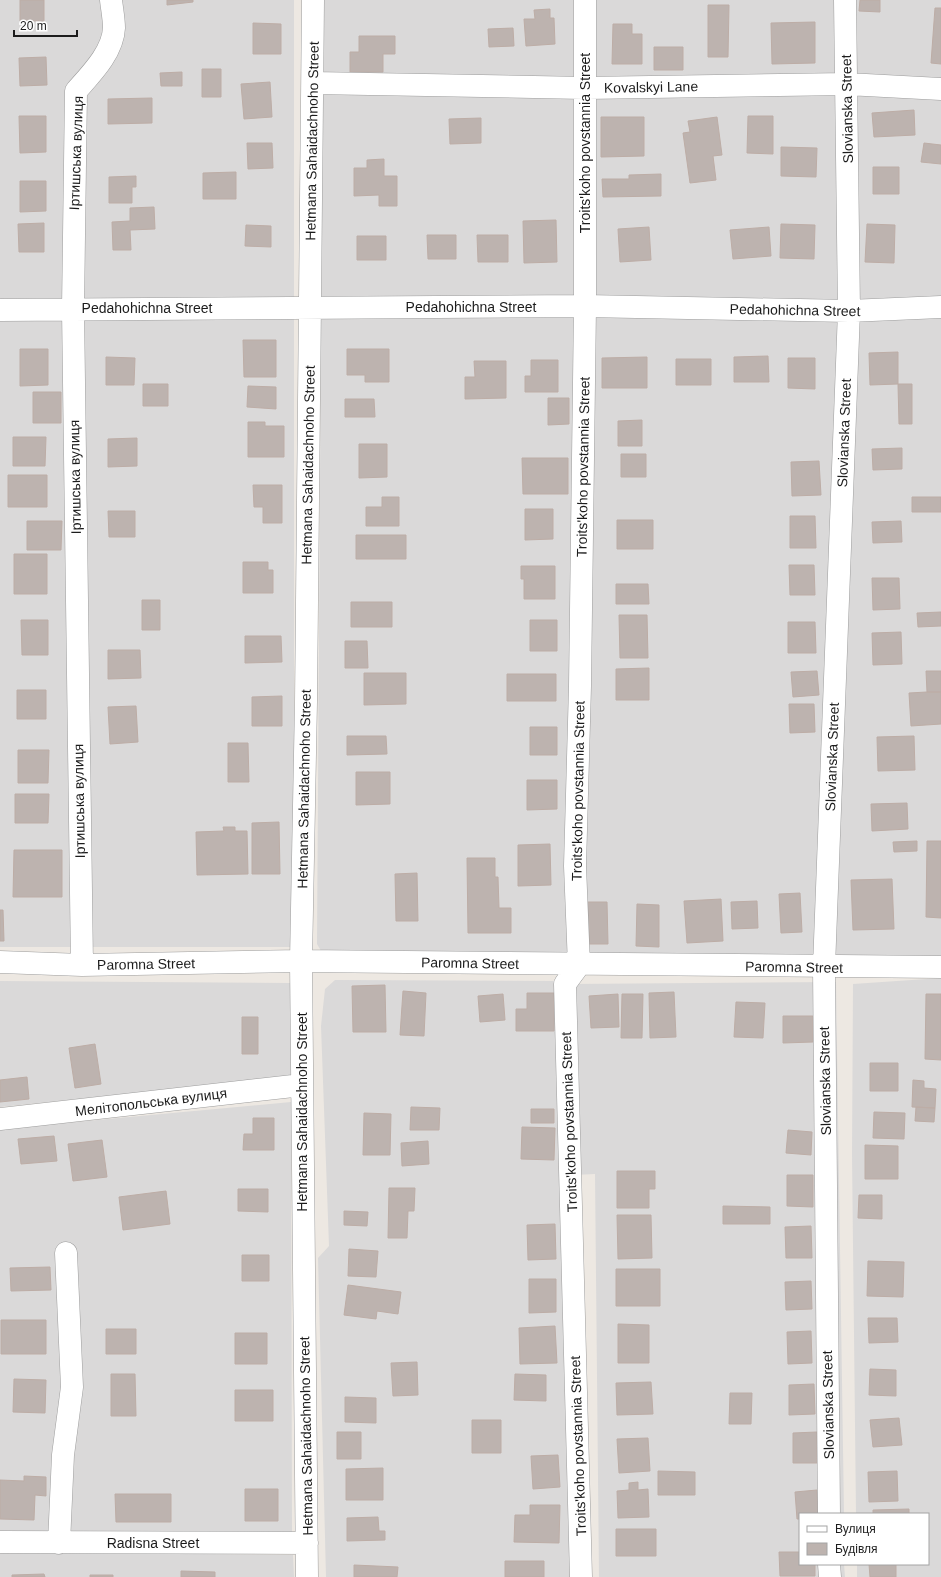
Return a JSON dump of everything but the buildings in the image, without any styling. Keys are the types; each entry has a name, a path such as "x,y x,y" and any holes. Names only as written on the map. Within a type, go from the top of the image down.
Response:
{"street":[{"name":"Іртишська вулиця","path":"82,965 73,309 76,91 96,67 112,40 114,29 111,0"},
{"name":"Hetmana Sahaidachnoho Street","path":"306,1577 307,1543 301,961 306,702 313,0"},
{"name":"Troits'koho povstannia Street","path":"581,1577 565,984 579,965 575,866 580,686 585,306 585,0"},
{"name":"Slovianska Street","path":"829,1513 824,967 849,311 846,0"},
{"name":"Kovalskyi Lane","path":"313,83 585,88 847,84 941,89"},
{"name":"Pedahohichna Street","path":"0,310 585,306 849,311 941,307"},
{"name":"Paromna Street","path":"0,962 82,965 301,961 941,968"},
{"name":"Мелітопольська вулиця","path":"0,1119 302,1085"},
{"path":"59,1543 63,1455 72,1387 66,1253"},
{"name":"Radisna Street","path":"0,1542 307,1543"},
{"path":"830,1565 830,1577"}],"shaded area":[{"path":"0,0 294,0 294,947 0,947"},
{"path":"323,0 941,0 941,960 324,956 317,944"},
{"path":"941,978 941,1577 857,1577 857,1565 929,1565 929,1513 856,1513 852,1155 853,984"},
{"path":"335,980 560,981 574,1577 326,1577 318,1258 329,1246 321,1026 325,989"},
{"path":"0,981 290,983 296,1077 0,1107"},
{"path":"836,982 844,1513 799,1513 799,1565 844,1565 845,1577 599,1577 595,1174 574,1175 569,984"},
{"path":"291,1102 292,1535 0,1532 0,1129"},
{"path":"0,1552 293,1555 294,1577 0,1577"}]}
